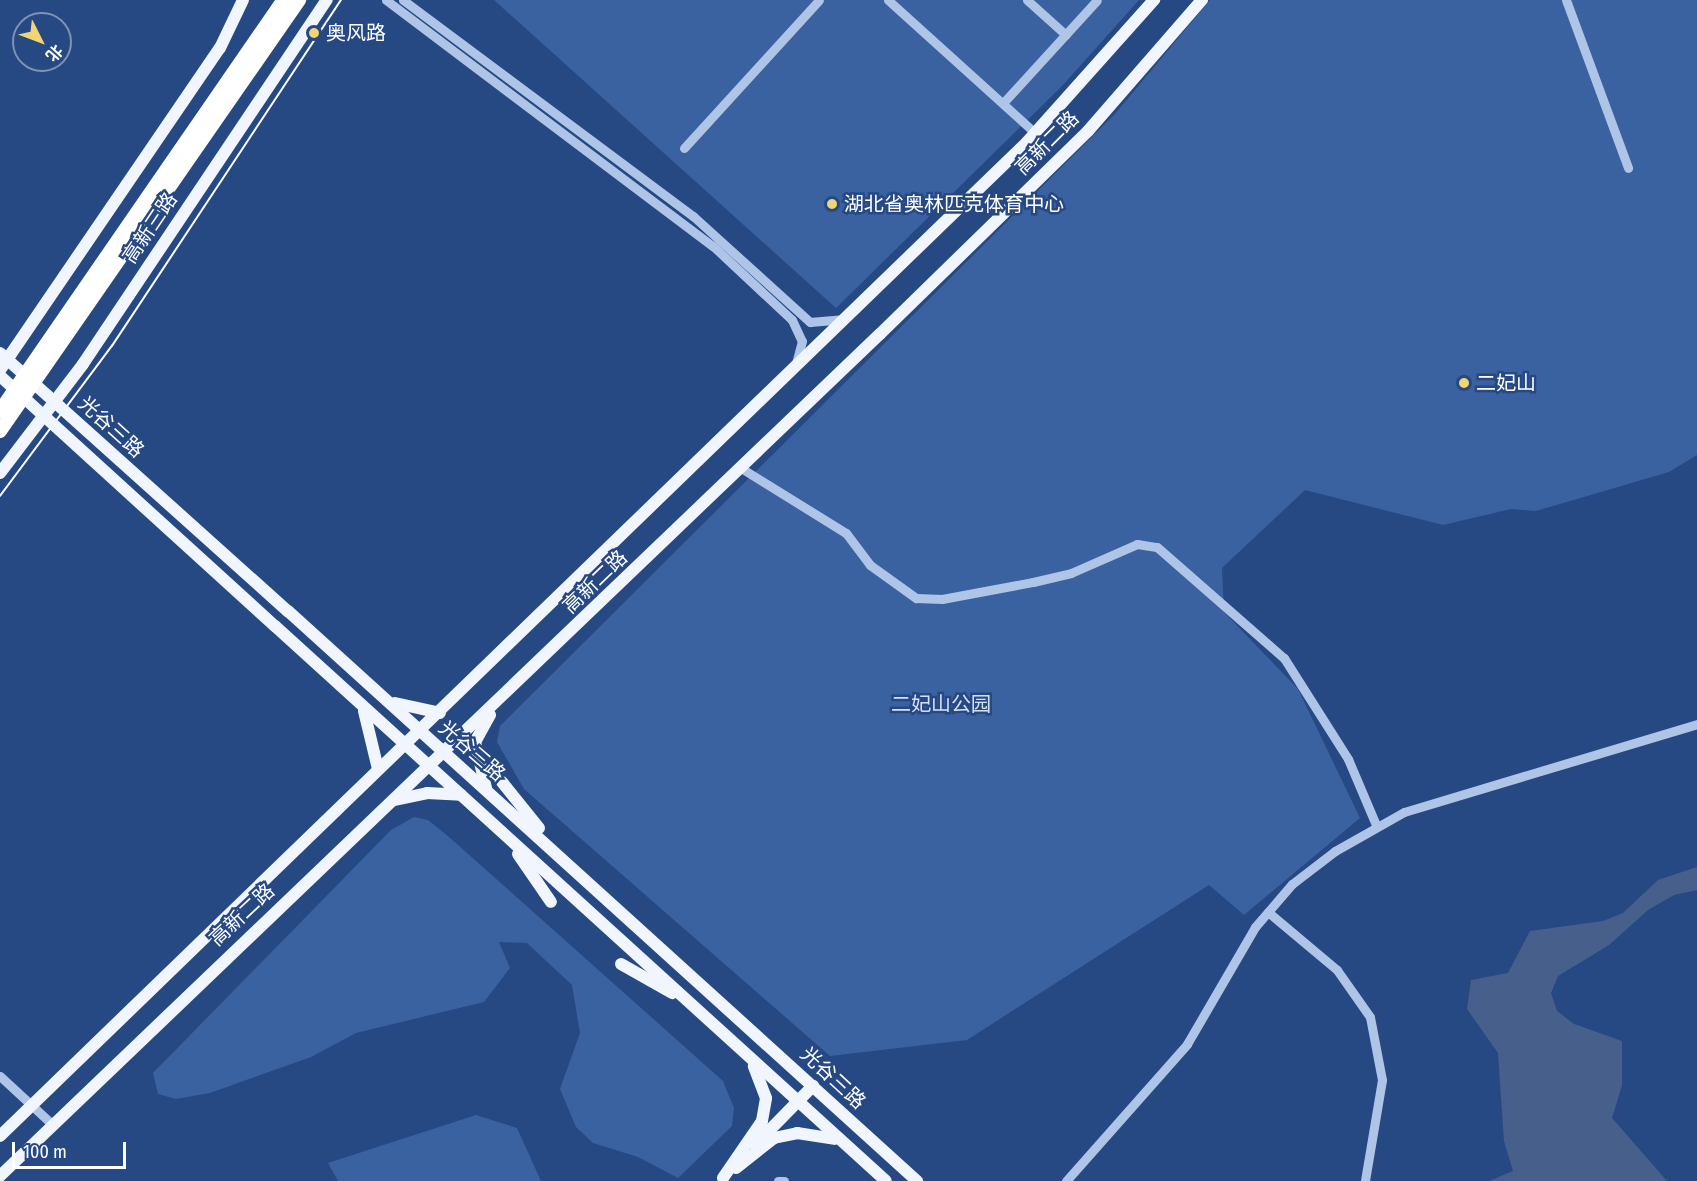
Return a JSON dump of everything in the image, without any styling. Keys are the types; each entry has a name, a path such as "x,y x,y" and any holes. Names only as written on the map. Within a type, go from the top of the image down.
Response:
{"highway":[{"name":"高新三路","path":"0,411 284,0"},
{"name":"高新三路","path":"0,430 298,0"}],"main road":[{"path":"0,370 220,48 243,0"},
{"name":"高新三路","path":"0,473 83,364 327,0"},
{"name":"高新二路","path":"0,1136 378,769 440,713 1035,133 1154,0"},
{"name":"高新二路","path":"0,1176 388,803 500,702 1088,131 1202,0"},
{"name":"光谷三路","path":"0,353 562,857 917,1181"},
{"name":"光谷三路","path":"0,376 885,1181"},
{"path":"386,700 440,713"},
{"path":"488,791 476,760 475,742 500,702"},
{"path":"363,707 378,769"},
{"path":"502,782 562,857"},
{"path":"388,803 427,793 460,795"},
{"path":"503,834 551,902"},
{"path":"621,963 694,1006"},
{"path":"722,1180 762,1122 763,1082 749,1056"},
{"path":"722,1180 813,1086"},
{"path":"722,1180 774,1138 797,1133 842,1141"}],"street":[{"path":"386,0 705,239 792,320 802,341 796,365"},
{"path":"403,0 693,216 810,322 831,324 847,317"},
{"path":"888,0 1035,133"},
{"path":"1027,0 1066,35"},
{"path":"1003,104 1098,0"},
{"path":"1566,0 1628,168"},
{"path":"684,148 817,1"},
{"path":"741,468 846,533 870,565 916,598 942,599 1033,582 1071,573 1137,544 1157,547 1284,658 1342,750 1376,825"},
{"path":"1066,1181 1174,1061 1229,964 1292,884 1376,825 1439,801 1697,724"},
{"path":"1268,912 1337,970 1370,1017 1382,1080 1365,1181"},
{"path":"0,1076 53,1125"},
{"path":"778,1181 784,1181"}],"green space":[{"name":"湖北省奥林匹克体育中心","path":"494,0 1139,0 1062,86 836,308"},
{"name":"二妃山公园","path":"1210,0 1697,0 1697,455 1669,472 1536,511 1511,509 1443,525 1305,490 1222,568 1224,612 1298,689 1360,818 1244,915 1209,885 967,1040 830,1056 524,789 497,742 500,726 1114,115"},
{"path":"414,817 428,820 449,837 723,1081 734,1108 732,1126 678,1178 638,1157 593,1143 576,1127 560,1089 580,1033 572,985 527,943 499,942 510,968 484,1002 356,1033 311,1057 210,1093 176,1099 158,1094 153,1073 391,830"},
{"path":"476,1115 517,1128 541,1181 338,1181 328,1163"}],"shaded area":[{"path":"1697,867 1697,890 1674,895 1648,910 1609,945 1558,976 1551,993 1557,1011 1574,1024 1622,1041 1622,1085 1612,1118 1667,1181 1489,1181 1513,1171 1504,1141 1498,1053 1467,1009 1471,980 1508,973 1530,931 1603,921 1623,913 1658,880"}],"tram line":[{"path":"0,496 112,346 341,0"}],"place":[{"name":"奥风路","path":"314,33"},
{"name":"湖北省奥林匹克体育中心","path":"832,204"},
{"name":"二妃山","path":"1464,383"}]}
